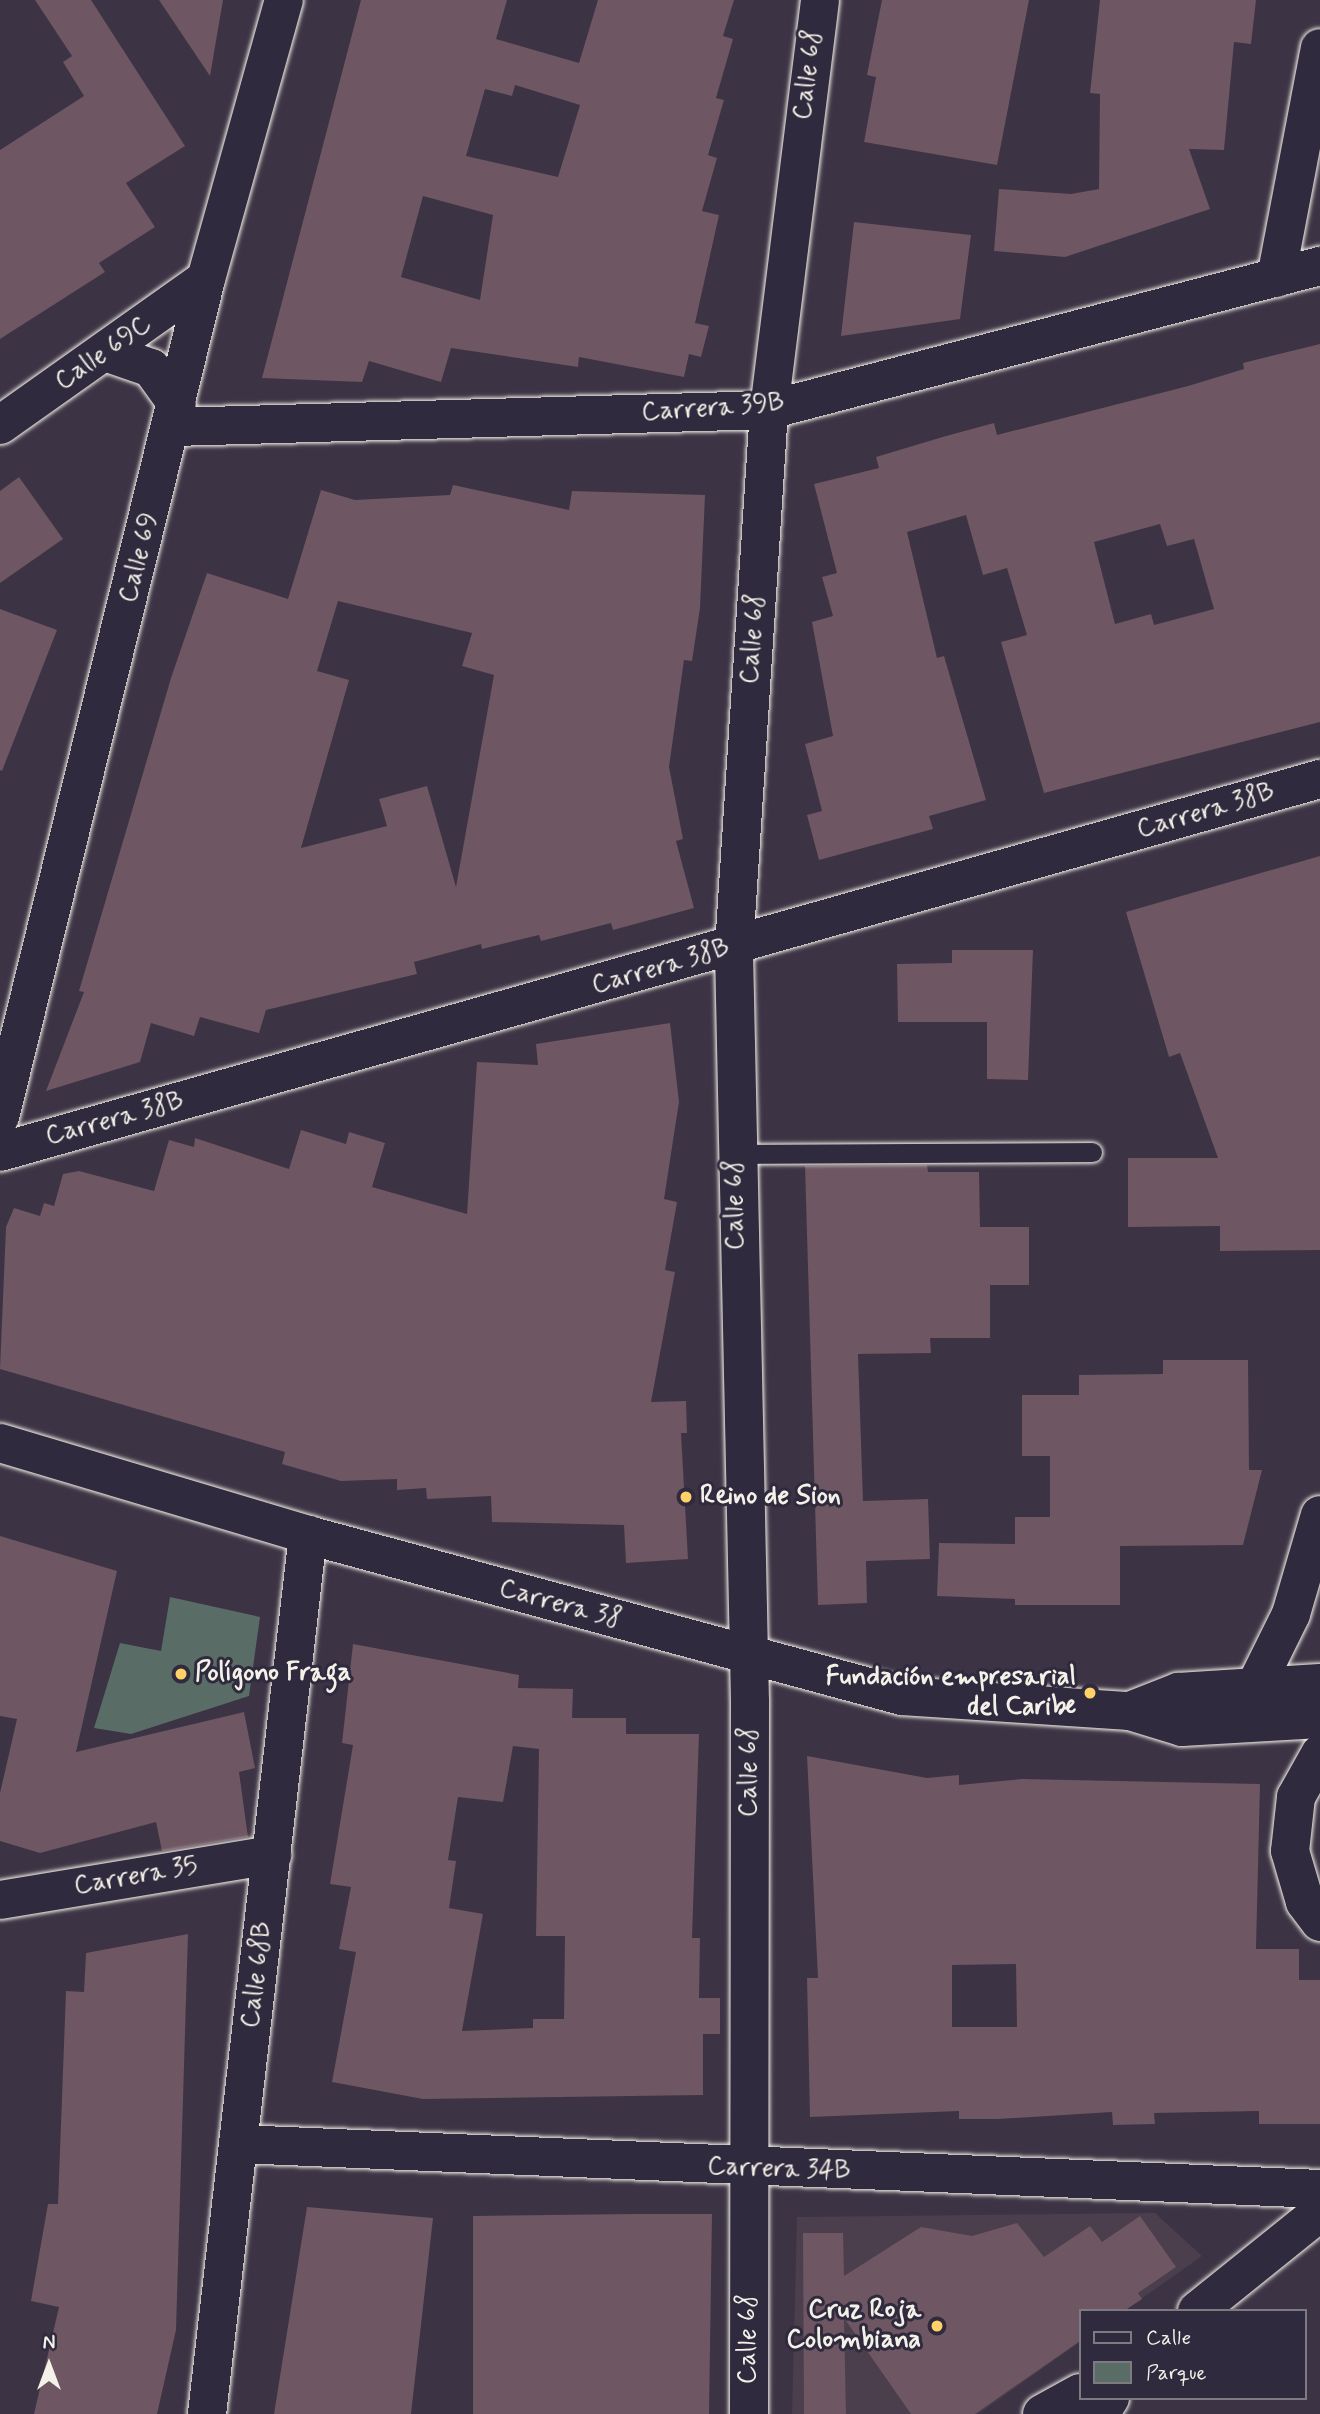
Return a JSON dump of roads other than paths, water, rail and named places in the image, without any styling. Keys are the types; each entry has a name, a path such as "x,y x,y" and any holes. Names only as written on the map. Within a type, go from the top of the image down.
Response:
{"street":[{"name":"Calle 69","path":"0,1116 175,415 206,279 284,0"},
{"name":"Calle 68","path":"749,2414 748,1656 735,1154 734,948 769,410 820,0"},
{"path":"1276,278 1320,48"},
{"name":"Carrera 39B","path":"175,415 769,410 1320,266"},
{"name":"Calle 69C","path":"0,425 108,353 206,279"},
{"path":"108,353 151,368 175,415"},
{"name":"Carrera 38B","path":"0,1152 734,948 1320,779"},
{"name":"Carrera 38","path":"0,1443 309,1535 902,1696 1130,1711 1182,1727 1320,1719"},
{"path":"1255,1687 1291,1615 1320,1515"},
{"name":"Calle 68B","path":"207,2414 309,1535"},
{"path":"1291,1615 1310,1684"},
{"name":"Carrera 38","path":"1130,1711 1178,1692 1310,1684"},
{"path":"1320,1754 1296,1797 1290,1851 1304,1902 1320,1922"},
{"name":"Carrera 35","path":"0,1900 272,1854"},
{"name":"Carrera 34B","path":"238,2144 748,2170 1320,2189"},
{"path":"1200,2309 1320,2212"},
{"path":"1042,2414 1078,2394"}],"lane":[{"path":"735,1154 1092,1152"}],"place":[{"name":"Reino de Sion","path":"686,1497"},
{"name":"Polígono Fraga","path":"181,1674"},
{"name":"Fundación empresarial del Caribe","path":"1090,1693"},
{"name":"Cruz Roja Colombiana","path":"937,2326"}]}
